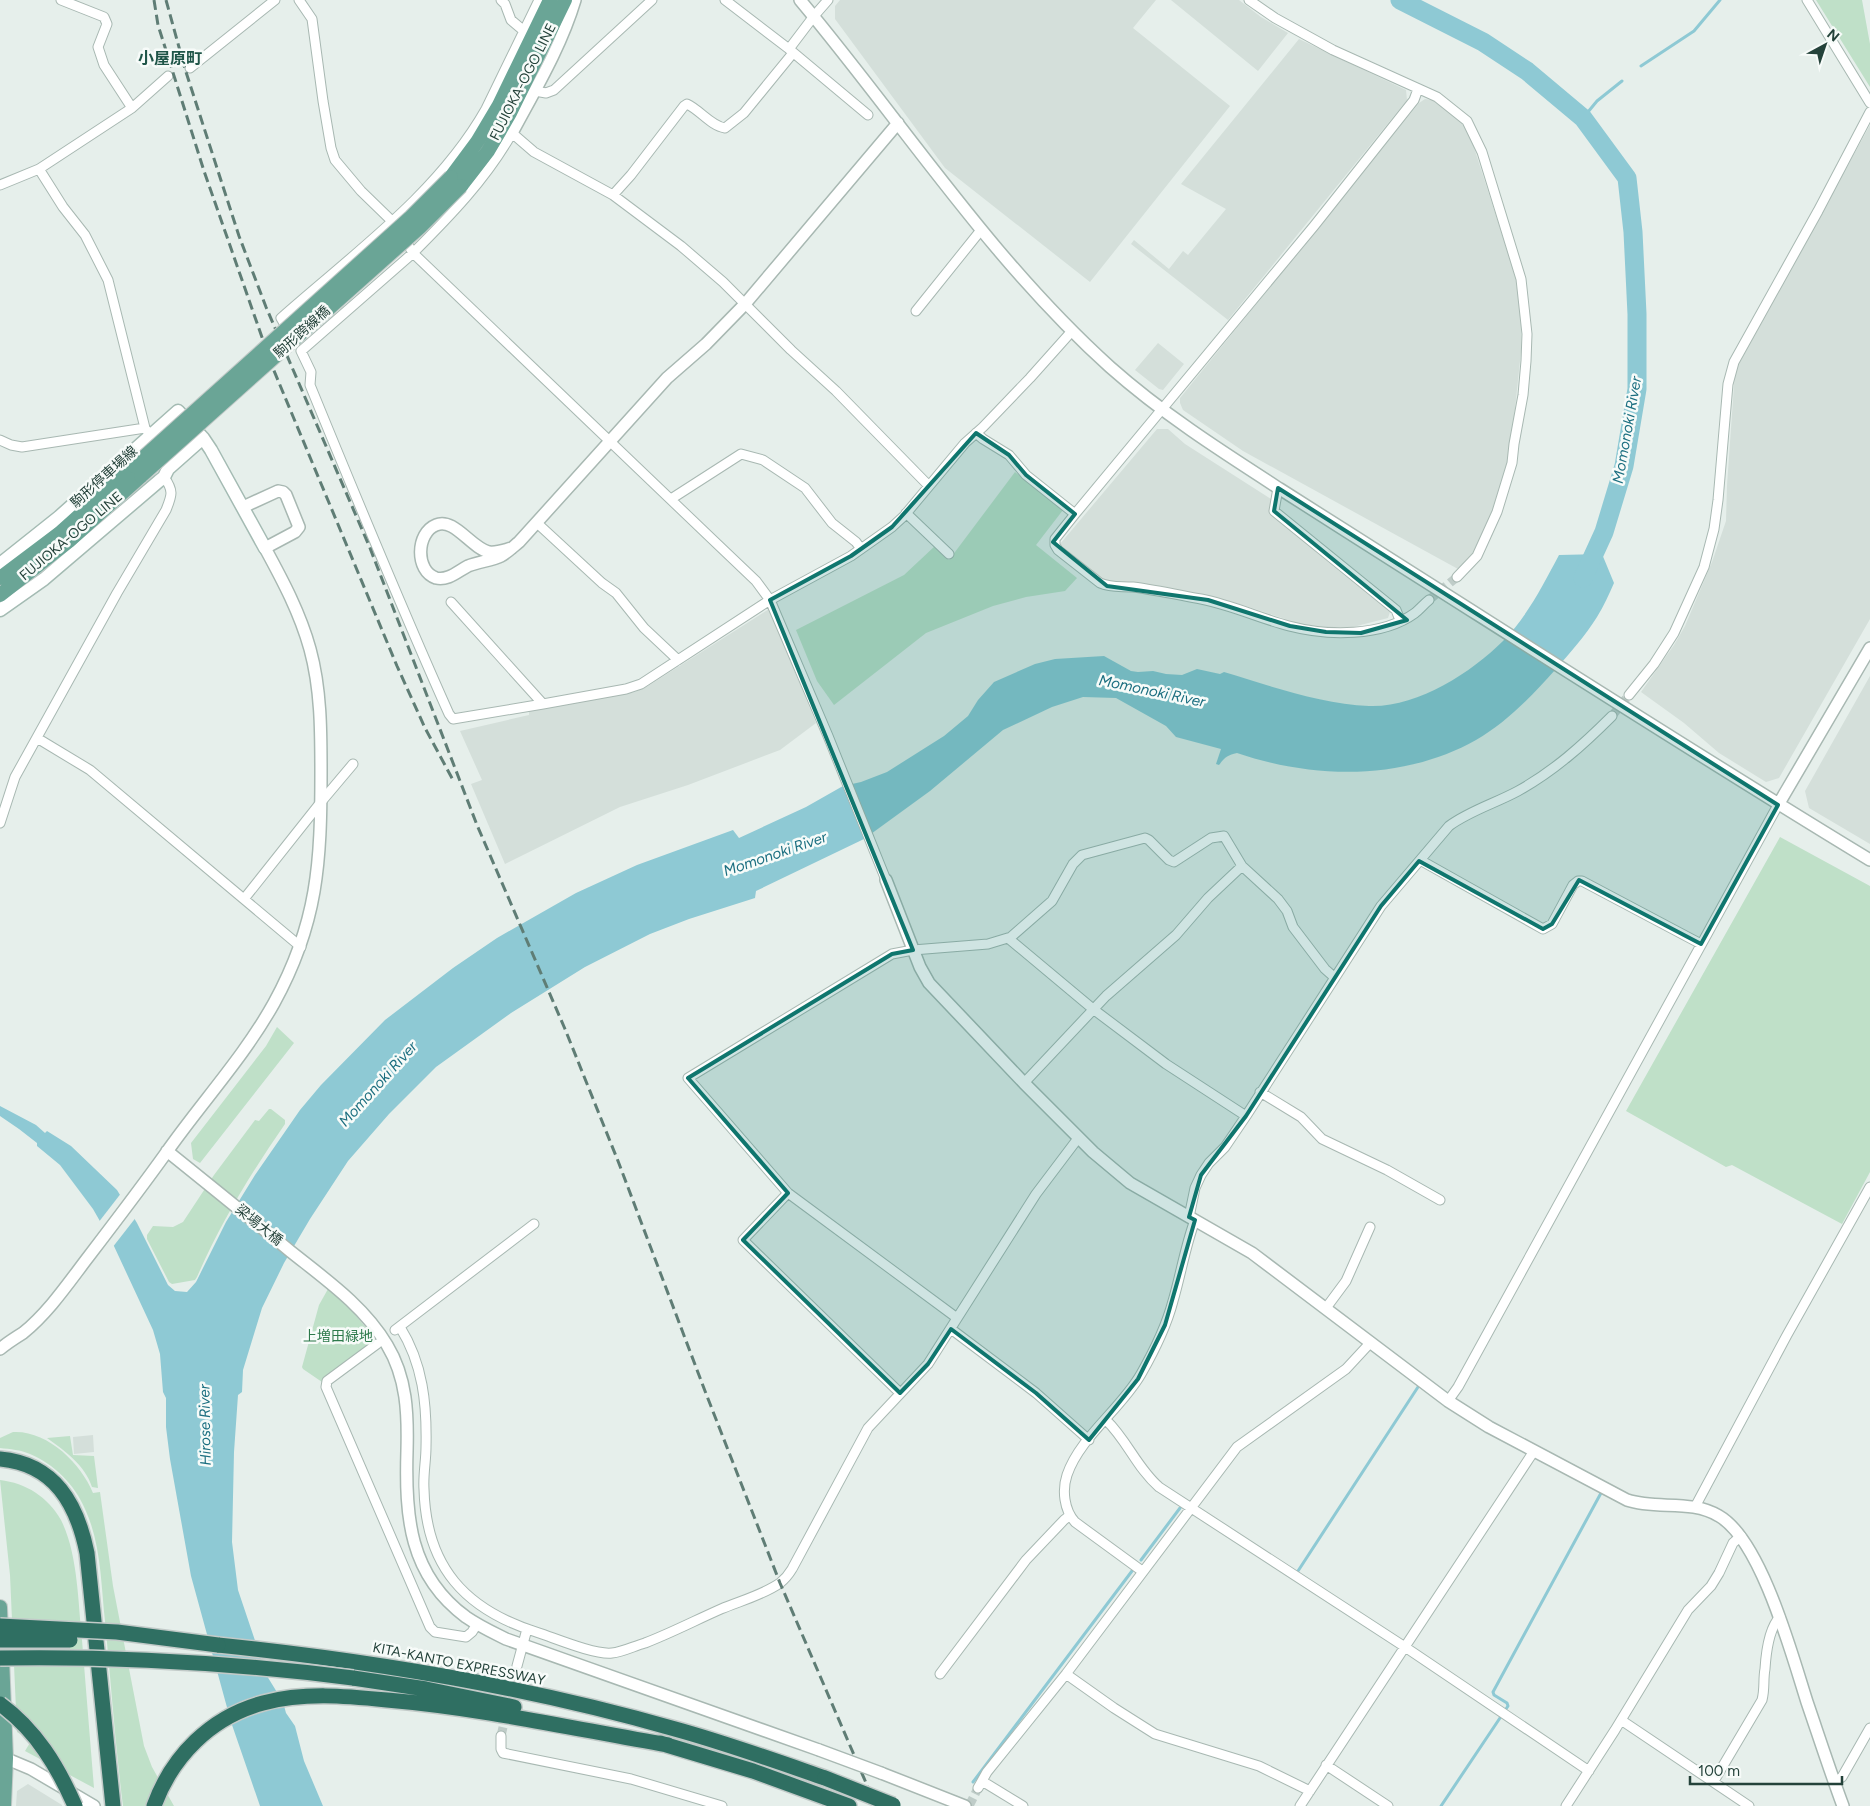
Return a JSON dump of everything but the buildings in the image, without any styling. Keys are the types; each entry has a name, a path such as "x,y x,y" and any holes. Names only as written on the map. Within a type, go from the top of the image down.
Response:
{"highway":[{"path":"4,1465 33,1479 51,1494 63,1510 72,1530 80,1564 107,1787 113,1806"},
{"path":"0,1626 117,1632 218,1645"},
{"name":"KITA-KANTO EXPRESSWAY","path":"0,1640 218,1645 347,1660 498,1685 676,1729 826,1778 895,1805"},
{"path":"0,1658 130,1658 290,1670 353,1678 494,1702 594,1725 668,1745 753,1771 849,1806"},
{"path":"154,1806 166,1780 180,1758 195,1741 226,1718 256,1705 288,1698 328,1696 422,1703 493,1712 668,1745"},
{"path":"0,1704 20,1720 39,1742 58,1771 74,1802"},
{"path":"104,1806 107,1787"}],"main road":[{"name":"FUJIOKA-OGO LINE","path":"456,181 499,105 550,0"},
{"name":"FUJIOKA-OGO LINE","path":"456,181 488,151 510,113 565,0"},
{"name":"駒形跨線橋","path":"138,471 420,227 456,181"},
{"name":"駒形停車場線","path":"0,564 59,517 148,431 178,411 203,438 265,548"},
{"path":"0,610 44,579 164,477 168,469 203,438"},
{"name":"FUJIOKA-OGO LINE","path":"0,578 138,471"},
{"name":"FUJIOKA-OGO LINE","path":"0,595 69,541 138,471"},
{"path":"0,1607 4,1806"}],"street":[{"path":"61,0 104,17 107,24 98,47 104,64 132,108"},
{"path":"190,68 275,0"},
{"path":"299,0 312,19 330,148 335,160 360,191 392,221 409,244 413,253 756,581 770,600 828,736 913,950 929,983 1093,1152 1130,1183 1252,1253 1477,1421 1619,1496 1635,1502 1695,1507 1708,1510 1728,1521 1741,1536 1758,1567 1780,1617 1842,1806"},
{"path":"501,0 505,4 511,20 525,28"},
{"path":"539,0 477,125 452,158 428,186 392,221 281,318 312,372 310,385 410,627 449,714 453,719 626,689 641,684 770,600 861,549 892,527 906,513 960,447 1030,378 1072,331"},
{"path":"301,351 413,253 477,185 512,133 535,91 569,22 575,0"},
{"path":"535,91 546,93 554,90 611,40 652,0"},
{"path":"725,0 791,51 868,115"},
{"path":"800,0 981,230 1039,297 1111,368 1163,411 1227,456 1600,693 1870,860"},
{"path":"613,194 631,175 687,104 696,108 719,127 725,128 744,113 791,51 814,16 828,0"},
{"path":"1249,0 1275,18 1333,50 1437,96 1467,121 1478,142 1521,279 1527,334 1523,395 1512,463 1498,512 1477,556 1457,577"},
{"path":"1807,0 1870,103"},
{"path":"0,185 39,169 132,108 168,76"},
{"path":"1418,89 1414,100 1326,211 1163,411 1075,514 1055,539 1055,545 1079,566 1107,586 1130,587 1208,600 1290,626 1326,632 1361,633 1414,614 1429,600"},
{"path":"1629,695 1654,664 1674,633 1705,562 1714,529 1728,384 1734,362 1818,211 1870,112"},
{"path":"512,548 494,552 485,550 451,526 443,523 430,529 423,538 420,548 425,568 431,575 439,578 449,577 469,566 500,556 512,548 537,523 667,378 706,344 745,304 898,123"},
{"path":"512,133 539,154 613,194 680,246 745,304 836,391 929,486"},
{"path":"0,440 22,447 148,431 108,280 85,236 63,207 39,169"},
{"path":"916,311 981,230"},
{"path":"976,433 1009,455 1026,475 1075,514"},
{"path":"671,499 741,454 763,460 805,488 832,523 856,542 861,549"},
{"path":"0,823 15,777 117,593 166,510 172,490 164,477"},
{"path":"1278,488 1274,511 1396,610 1400,620"},
{"path":"0,1348 24,1332 41,1315 139,1192 261,1023 273,1004 301,946 311,910 317,876 321,826 321,733 310,650 299,614 265,548 295,532 299,527 283,492 278,491 243,507"},
{"path":"906,513 949,554"},
{"path":"537,523 602,584 616,593 644,628 678,660"},
{"path":"451,602 543,704"},
{"path":"1448,1401 1468,1370 1778,804 1870,648"},
{"path":"1142,1572 1084,1530 1070,1516 1064,1488 1071,1464 1141,1373 1164,1325 1173,1302 1192,1218 1195,1188 1201,1175 1209,1163 1225,1147 1246,1116 1380,906 1441,834 1454,822 1516,792 1550,772 1588,740 1612,716"},
{"path":"37,738 90,770 301,946"},
{"path":"244,899 353,764"},
{"path":"957,1318 788,1193 688,1078 892,954 913,950 970,946 1008,938 1019,931 1052,901 1072,864 1088,852 1145,838 1169,860 1174,862 1211,838 1224,836 1242,866 1278,899 1287,911 1294,927 1325,969 1334,977"},
{"path":"1420,860 1543,930 1552,924 1573,885 1578,881 1582,881 1701,944"},
{"path":"1024,1083 1093,1009 1176,935 1208,898 1242,866"},
{"path":"1008,938 1093,1009 1166,1064 1246,1116"},
{"path":"1260,1092 1301,1117 1322,1139 1388,1170 1440,1200"},
{"path":"534,1224 397,1329 412,1350 424,1390 426,1447 424,1487 426,1513 430,1535 446,1571 474,1601 497,1616 527,1629 590,1649 611,1653 656,1638 780,1583 792,1569 868,1428 928,1364 1040,1188 1079,1137"},
{"name":"梁場大橋","path":"167,1151 351,1301 369,1319 380,1334 393,1357 401,1381 408,1414 406,1491 409,1523 414,1547 426,1572 437,1588 457,1610 477,1624 522,1645 819,1750 965,1806"},
{"path":"1695,1507 1787,1335 1870,1187"},
{"path":"788,1193 743,1240 900,1393"},
{"path":"1326,1308 1346,1281 1370,1227"},
{"path":"951,1329 1036,1393 1089,1440"},
{"path":"1023,1806 980,1784 1066,1674 1237,1447 1346,1369 1371,1342"},
{"path":"377,1344 327,1382 326,1387 430,1627 435,1632 466,1637 477,1624"},
{"path":"1106,1420 1117,1431 1155,1484 1190,1509 1405,1647 1589,1771"},
{"path":"1300,1806 1534,1451"},
{"path":"940,1674 1026,1560 1070,1516"},
{"path":"1566,1806 1688,1610 1711,1586 1733,1543 1741,1536"},
{"path":"1714,1781 1762,1700 1764,1694 1764,1669 1773,1624 1780,1617"},
{"path":"516,1666 527,1629"},
{"path":"1066,1674 1155,1734 1259,1766 1310,1791"},
{"path":"1621,1720 1749,1806"},
{"path":"1834,1782 1842,1777 1870,1728"},
{"path":"501,1736 501,1749 503,1752 631,1779 722,1806"},
{"path":"3,1757 31,1769 74,1802 94,1806"},
{"path":"1326,1765 1388,1806"}],"highlighted area":[{"path":"976,433 1009,455 1026,475 1075,514 1053,542 1107,586 1208,600 1290,626 1326,632 1361,633 1407,620 1274,511 1278,488 1778,805 1701,944 1579,880 1552,924 1543,929 1419,861 1381,906 1246,1116 1201,1175 1189,1217 1195,1220 1165,1325 1138,1379 1089,1440 1036,1393 951,1329 928,1364 900,1393 743,1240 788,1193 688,1078 892,954 913,950 770,600 851,556 892,527"}],"shaded area":[{"path":"840,0 1156,0 1133,28 1230,106 1090,282 945,168 835,19 835,6"},
{"path":"1171,0 1239,0 1261,17 1288,33 1258,71"},
{"path":"1299,39 1406,90 1407,100 1228,320 1131,244 1134,240 1169,269 1183,251 1188,255 1226,209 1181,184"},
{"path":"1425,99 1432,100 1450,112 1463,124 1470,135 1515,275 1521,313 1521,351 1510,458 1494,511 1476,549 1458,569 1243,451 1183,410 1180,403 1180,398 1419,103"},
{"path":"1870,125 1870,619 1779,778 1766,782 1719,753 1684,723 1641,692 1685,626 1712,562 1726,521 1735,371"},
{"path":"1158,343 1184,364 1163,390 1159,389 1135,370"},
{"path":"1157,429 1168,429 1185,444 1271,499 1269,511 1390,612 1388,618 1349,628 1303,625 1243,605 1127,582 1108,583 1062,549 1060,544"},
{"path":"769,609 816,723 780,750 688,785 620,807 505,864 471,784 482,780 460,731 529,715 529,711 635,692 648,686"},
{"path":"1870,676 1870,844 1809,808 1805,791"},
{"path":"93,1435 94,1452 74,1454 73,1437"},
{"path":"28,1784 62,1806 16,1806 17,1791"}],"green space":[{"path":"1816,0 1862,0 1870,44 1870,87"},
{"path":"1015,472 1063,510 1036,545 1077,578 1065,591 1026,597 993,606 926,633 834,705 817,681 796,630 904,575 935,546 949,560"},
{"path":"1780,837 1870,886 1870,1172 1842,1224 1732,1165 1726,1167 1626,1111"},
{"path":"277,1027 294,1043 200,1163 193,1159 191,1143 266,1046"},
{"path":"269,1109 285,1120 285,1124 237,1198 195,1280 172,1284 169,1282 147,1239 147,1235 153,1226 173,1227 183,1222 214,1175 255,1120 259,1121"},
{"name":"上増田緑地","path":"328,1289 353,1312 376,1340 322,1382 302,1367 319,1305"},
{"path":"13,1432 38,1436 61,1450 80,1471 93,1493 100,1492 113,1586 144,1746 152,1767 174,1806 123,1806 101,1578 90,1522 76,1492 55,1469 30,1454 0,1448 0,1438"},
{"path":"70,1436 73,1455 94,1456 98,1488 92,1487 85,1472 74,1459 47,1438"},
{"path":"0,1480 19,1484 43,1498 56,1512 67,1533 74,1563 78,1594 94,1788 25,1751 31,1741 17,1732 10,1575"}],"water":[{"name":"Hirose River","path":"1602,554 1614,583 1600,613 1582,638 1537,690 1498,726 1476,740 1448,753 1419,763 1389,769 1358,772 1297,768 1266,762 1237,753 1227,757 1219,765 1216,764 1221,749 1176,737 1166,726 1116,698 1083,697 1052,707 1003,730 930,791 864,839 756,891 755,898 689,919 650,934 585,967 511,1013 436,1067 389,1114 348,1161 310,1219 284,1263 262,1308 243,1370 242,1392 238,1395 234,1452 232,1542 238,1590 267,1676 283,1702 286,1713 295,1726 304,1761 323,1806 260,1806 231,1722 191,1576 170,1459 166,1427 166,1398 163,1392 160,1354 153,1330 113,1244 93,1209 60,1165 37,1146 37,1143 0,1116 0,1106 71,1146 117,1190 137,1223 168,1285 175,1291 187,1292 196,1282 226,1222 255,1175 300,1110 321,1085 385,1020 453,968 497,938 576,893 637,865 733,830 739,838 806,807 843,786 861,782 887,772 944,736 968,716 978,700 994,682 1035,664 1055,659 1104,656 1131,671 1138,672 1153,671 1182,675 1197,669 1220,674 1224,672 1296,694 1351,705 1387,705 1424,695 1475,665 1512,632 1541,589 1559,555"}],"pier":[{"path":"122,1192 137,1216 112,1248 98,1223"}],"waterway":[{"name":"Momonoki River","path":"1400,0 1483,42 1527,71 1583,118 1627,178 1633,232 1637,314 1637,389 1624,466 1604,532 1583,578"},
{"path":"1641,66 1694,31 1720,0"},
{"path":"1583,118 1597,101 1622,81"},
{"path":"1298,1571 1418,1387"},
{"path":"1441,1806 1508,1706 1507,1703 1494,1695 1493,1692 1601,1493"},
{"path":"1141,1560 1180,1508"},
{"path":"973,1782 1132,1571"}],"tunnel":[{"path":"1429,600 1457,577"},
{"path":"1612,716 1629,695"},
{"path":"501,1736 517,1666"},
{"path":"969,1806 978,1788"}],"railway":[{"path":"154,0 158,25 204,171 272,366 397,666 425,728 453,780"},
{"path":"166,0 185,69 239,236 266,307 370,548 477,825 565,1029 618,1161 780,1583 876,1806"}],"district":[{"name":"小屋原町","path":"170,58"}]}
